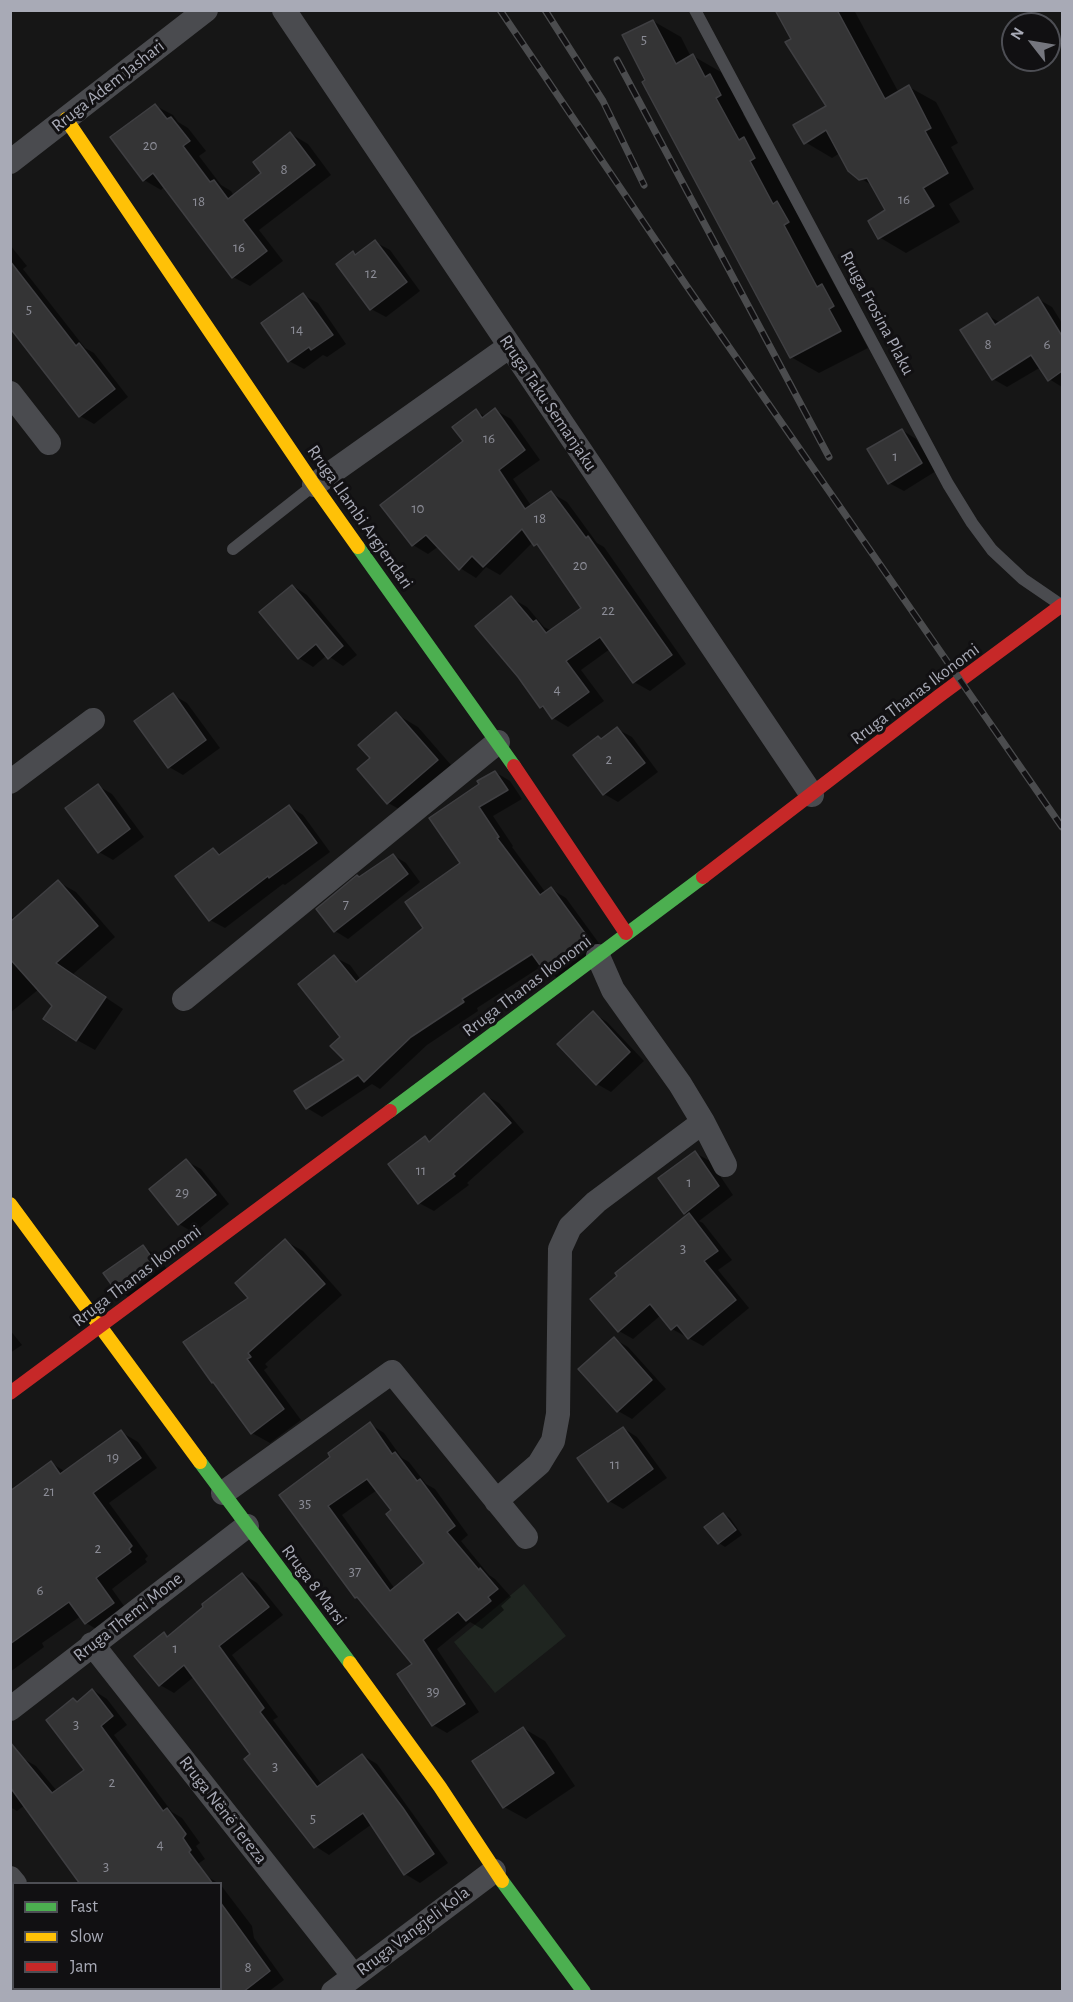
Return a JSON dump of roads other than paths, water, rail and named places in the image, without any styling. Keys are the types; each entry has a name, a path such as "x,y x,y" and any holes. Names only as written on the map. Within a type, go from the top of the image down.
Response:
{"street":[{"name":"Rruga Adem Jashari","path":"10,162 206,10"},
{"name":"Rruga Taku Semanjaku","path":"284,10 812,795"},
{"name":"Rruga Llambi Argjendari","path":"66,119 314,485 498,742 626,933"},
{"path":"314,485 510,346"},
{"path":"10,393 49,443"},
{"name":"Rruga Thanas Ikonomi","path":"10,1393 598,956 939,696 1062,606"},
{"path":"10,782 93,720"},
{"path":"184,999 498,742"},
{"path":"598,956 613,990 680,1084 703,1122 725,1166"},
{"path":"496,1501 539,1464 553,1441 558,1414 560,1249 570,1227 596,1202 703,1122"},
{"name":"Rruga 8 Marsi","path":"10,1204 374,1695 440,1787 494,1871 584,1992"},
{"path":"223,1493 392,1372 526,1537"},
{"name":"Rruga Themi Mone","path":"10,1709 247,1526"},
{"name":"Rruga Nënë Tereza","path":"92,1644 343,1986"},
{"name":"Rruga Vangjeli Kola","path":"343,1986 494,1871"}],"lane":[{"name":"Rruga Frosina Plaku","path":"695,10 954,494 992,550 1023,579 1062,606"},
{"path":"233,549 314,485"}],"railway":[{"path":"500,10 686,285 1062,827"},
{"path":"545,10 603,101 644,185"},
{"path":"617,60 829,457"}]}
